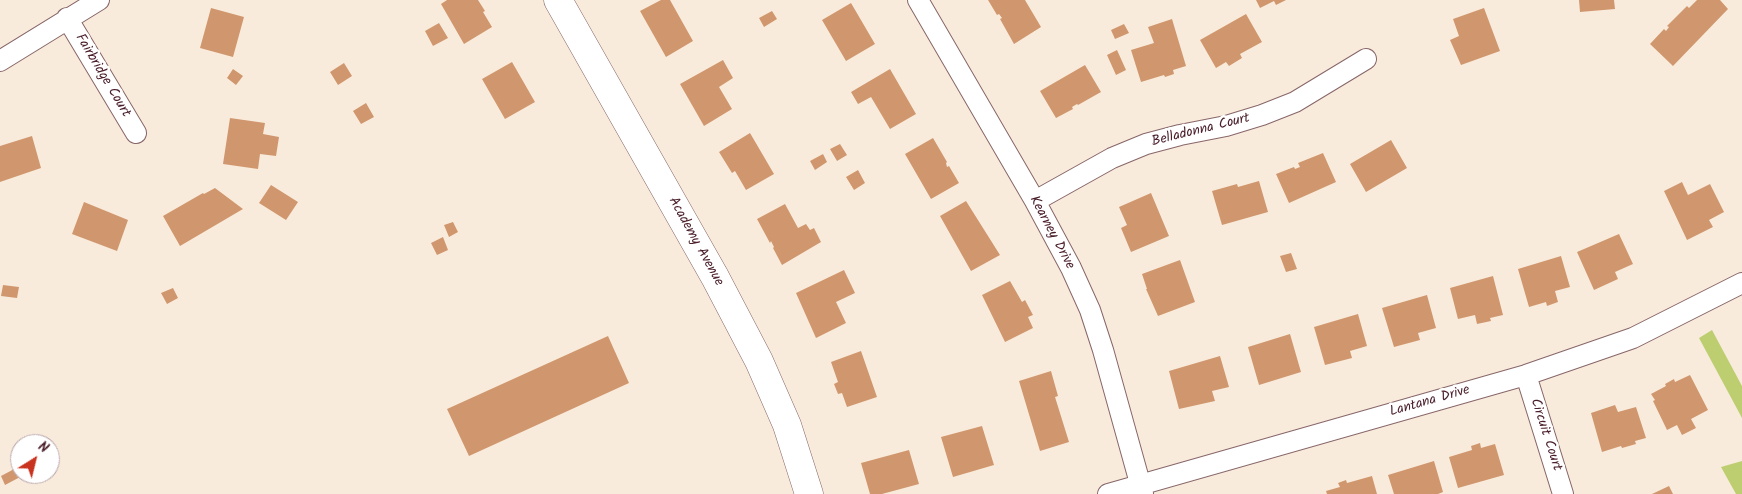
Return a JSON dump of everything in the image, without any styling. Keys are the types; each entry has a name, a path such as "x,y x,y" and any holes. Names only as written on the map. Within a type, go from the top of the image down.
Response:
{"street":[{"path":"0,61 99,0"},
{"name":"Academy Avenue","path":"558,0 710,269 759,361 787,425 809,494"},
{"name":"Kearney Drive","path":"918,0 1071,268 1090,310 1103,350 1142,489"},
{"name":"Fairbridge Court","path":"67,18 136,133"},
{"name":"Belladonna Court","path":"1035,202 1112,158 1146,144 1226,126 1295,102 1366,58"},
{"name":"Lantana Drive","path":"1108,494 1142,489 1526,375 1632,338 1742,283"},
{"name":"Circuit Court","path":"1526,375 1563,494"}],"green space":[{"path":"1712,330 1742,386 1742,418 1699,338"},
{"path":"1742,461 1742,494 1736,494 1721,467"}],"building":[{"path":"447,0 478,0 492,27 464,44 441,4"},
{"path":"661,0 670,0 693,41 666,57 640,11"},
{"path":"988,0 1025,0 1041,27 1014,44 1000,19 1002,18 999,14 997,15"},
{"path":"1256,0 1286,0 1276,5 1274,1 1260,8"},
{"path":"1579,0 1614,0 1615,9 1580,12"},
{"path":"1697,0 1720,0 1728,9 1673,66 1650,44 1664,29 1666,31 1669,27 1667,26 1687,6 1689,8"},
{"path":"851,3 875,44 846,61 822,20"},
{"path":"211,8 244,17 233,57 200,48"},
{"path":"1484,8 1500,51 1461,65 1450,40 1459,36 1453,19"},
{"path":"772,11 777,19 764,27 759,18"},
{"path":"1246,14 1262,42 1240,54 1242,58 1229,66 1226,62 1216,68 1200,40"},
{"path":"1172,19 1186,66 1173,70 1174,74 1141,82 1131,50 1154,43 1148,27"},
{"path":"439,23 448,38 433,46 425,31"},
{"path":"1124,24 1129,33 1115,39 1111,30"},
{"path":"1117,50 1126,70 1116,75 1107,55"},
{"path":"723,60 733,78 719,87 732,109 704,126 680,84"},
{"path":"512,62 535,102 505,119 482,79"},
{"path":"344,63 352,76 338,85 330,72"},
{"path":"1085,65 1101,92 1077,104 1072,107 1073,109 1056,118 1040,91"},
{"path":"233,69 243,76 236,85 227,78"},
{"path":"890,69 916,114 890,129 871,97 858,104 851,92"},
{"path":"366,103 374,117 361,124 353,111"},
{"path":"230,118 265,123 263,134 279,137 276,156 260,154 258,169 223,164"},
{"path":"750,133 774,174 746,190 735,171 732,173 719,152"},
{"path":"32,136 41,168 0,182 0,146"},
{"path":"933,138 947,162 947,167 949,166 959,183 931,199 905,154"},
{"path":"1391,140 1407,168 1366,192 1350,164"},
{"path":"840,144 847,155 837,161 830,149"},
{"path":"1323,153 1336,182 1289,203 1276,174 1294,167 1295,169 1300,167 1298,163"},
{"path":"823,154 827,162 815,170 810,161"},
{"path":"858,170 865,183 854,190 846,177"},
{"path":"1259,181 1268,212 1222,225 1212,191 1237,184 1238,187"},
{"path":"1682,182 1688,195 1710,184 1724,212 1709,220 1713,227 1687,240 1664,191"},
{"path":"271,185 298,202 286,220 259,203"},
{"path":"215,188 243,209 180,246 163,216"},
{"path":"1151,193 1169,236 1131,252 1121,228 1127,225 1119,207"},
{"path":"966,201 1000,255 971,271 940,216"},
{"path":"84,202 128,220 117,251 72,234"},
{"path":"785,204 798,228 806,224 810,230 814,228 821,242 782,265 771,241 770,243 757,219"},
{"path":"453,222 458,232 449,237 444,225"},
{"path":"1619,234 1633,264 1615,272 1618,279 1594,290 1577,252"},
{"path":"443,237 448,250 437,255 431,243"},
{"path":"1291,253 1297,269 1286,272 1280,256"},
{"path":"1561,256 1570,287 1555,291 1558,302 1547,306 1546,302 1529,307 1518,269"},
{"path":"1180,260 1195,302 1158,316 1146,289 1142,274"},
{"path":"844,270 855,293 836,302 846,323 816,338 796,293"},
{"path":"1493,276 1503,315 1490,318 1491,321 1477,324 1475,315 1458,319 1450,288"},
{"path":"1010,281 1022,302 1025,300 1033,315 1028,317 1033,328 1005,342 982,295"},
{"path":"3,285 19,287 17,298 1,296"},
{"path":"173,288 178,298 167,304 161,293"},
{"path":"1427,295 1436,328 1418,333 1420,340 1394,347 1382,308"},
{"path":"1358,314 1367,346 1350,351 1352,358 1325,365 1314,327"},
{"path":"1290,334 1301,372 1259,385 1248,347"},
{"path":"608,336 629,383 469,456 447,409"},
{"path":"861,351 877,397 847,407 842,393 838,394 834,384 838,382 831,362"},
{"path":"1220,356 1229,387 1212,391 1215,401 1179,409 1169,371"},
{"path":"1051,371 1058,396 1055,397 1069,442 1040,451 1019,381"},
{"path":"1690,375 1708,410 1691,419 1696,428 1682,435 1677,425 1667,430 1651,394 1674,379 1675,382"},
{"path":"1615,405 1618,412 1636,407 1646,438 1635,441 1636,444 1602,452 1591,413"},
{"path":"982,426 994,465 953,477 941,437"},
{"path":"1480,443 1481,448 1495,444 1504,475 1458,488 1449,457 1472,450 1471,446"},
{"path":"909,450 919,484 882,494 870,494 861,463"},
{"path":"1434,461 1443,492 1438,494 1394,494 1388,475"},
{"path":"10,471 10,482 5,485 1,476"},
{"path":"1372,476 1377,494 1327,494 1326,491 1340,487 1338,483 1346,480 1347,483"},
{"path":"1669,486 1673,494 1652,494"}]}
